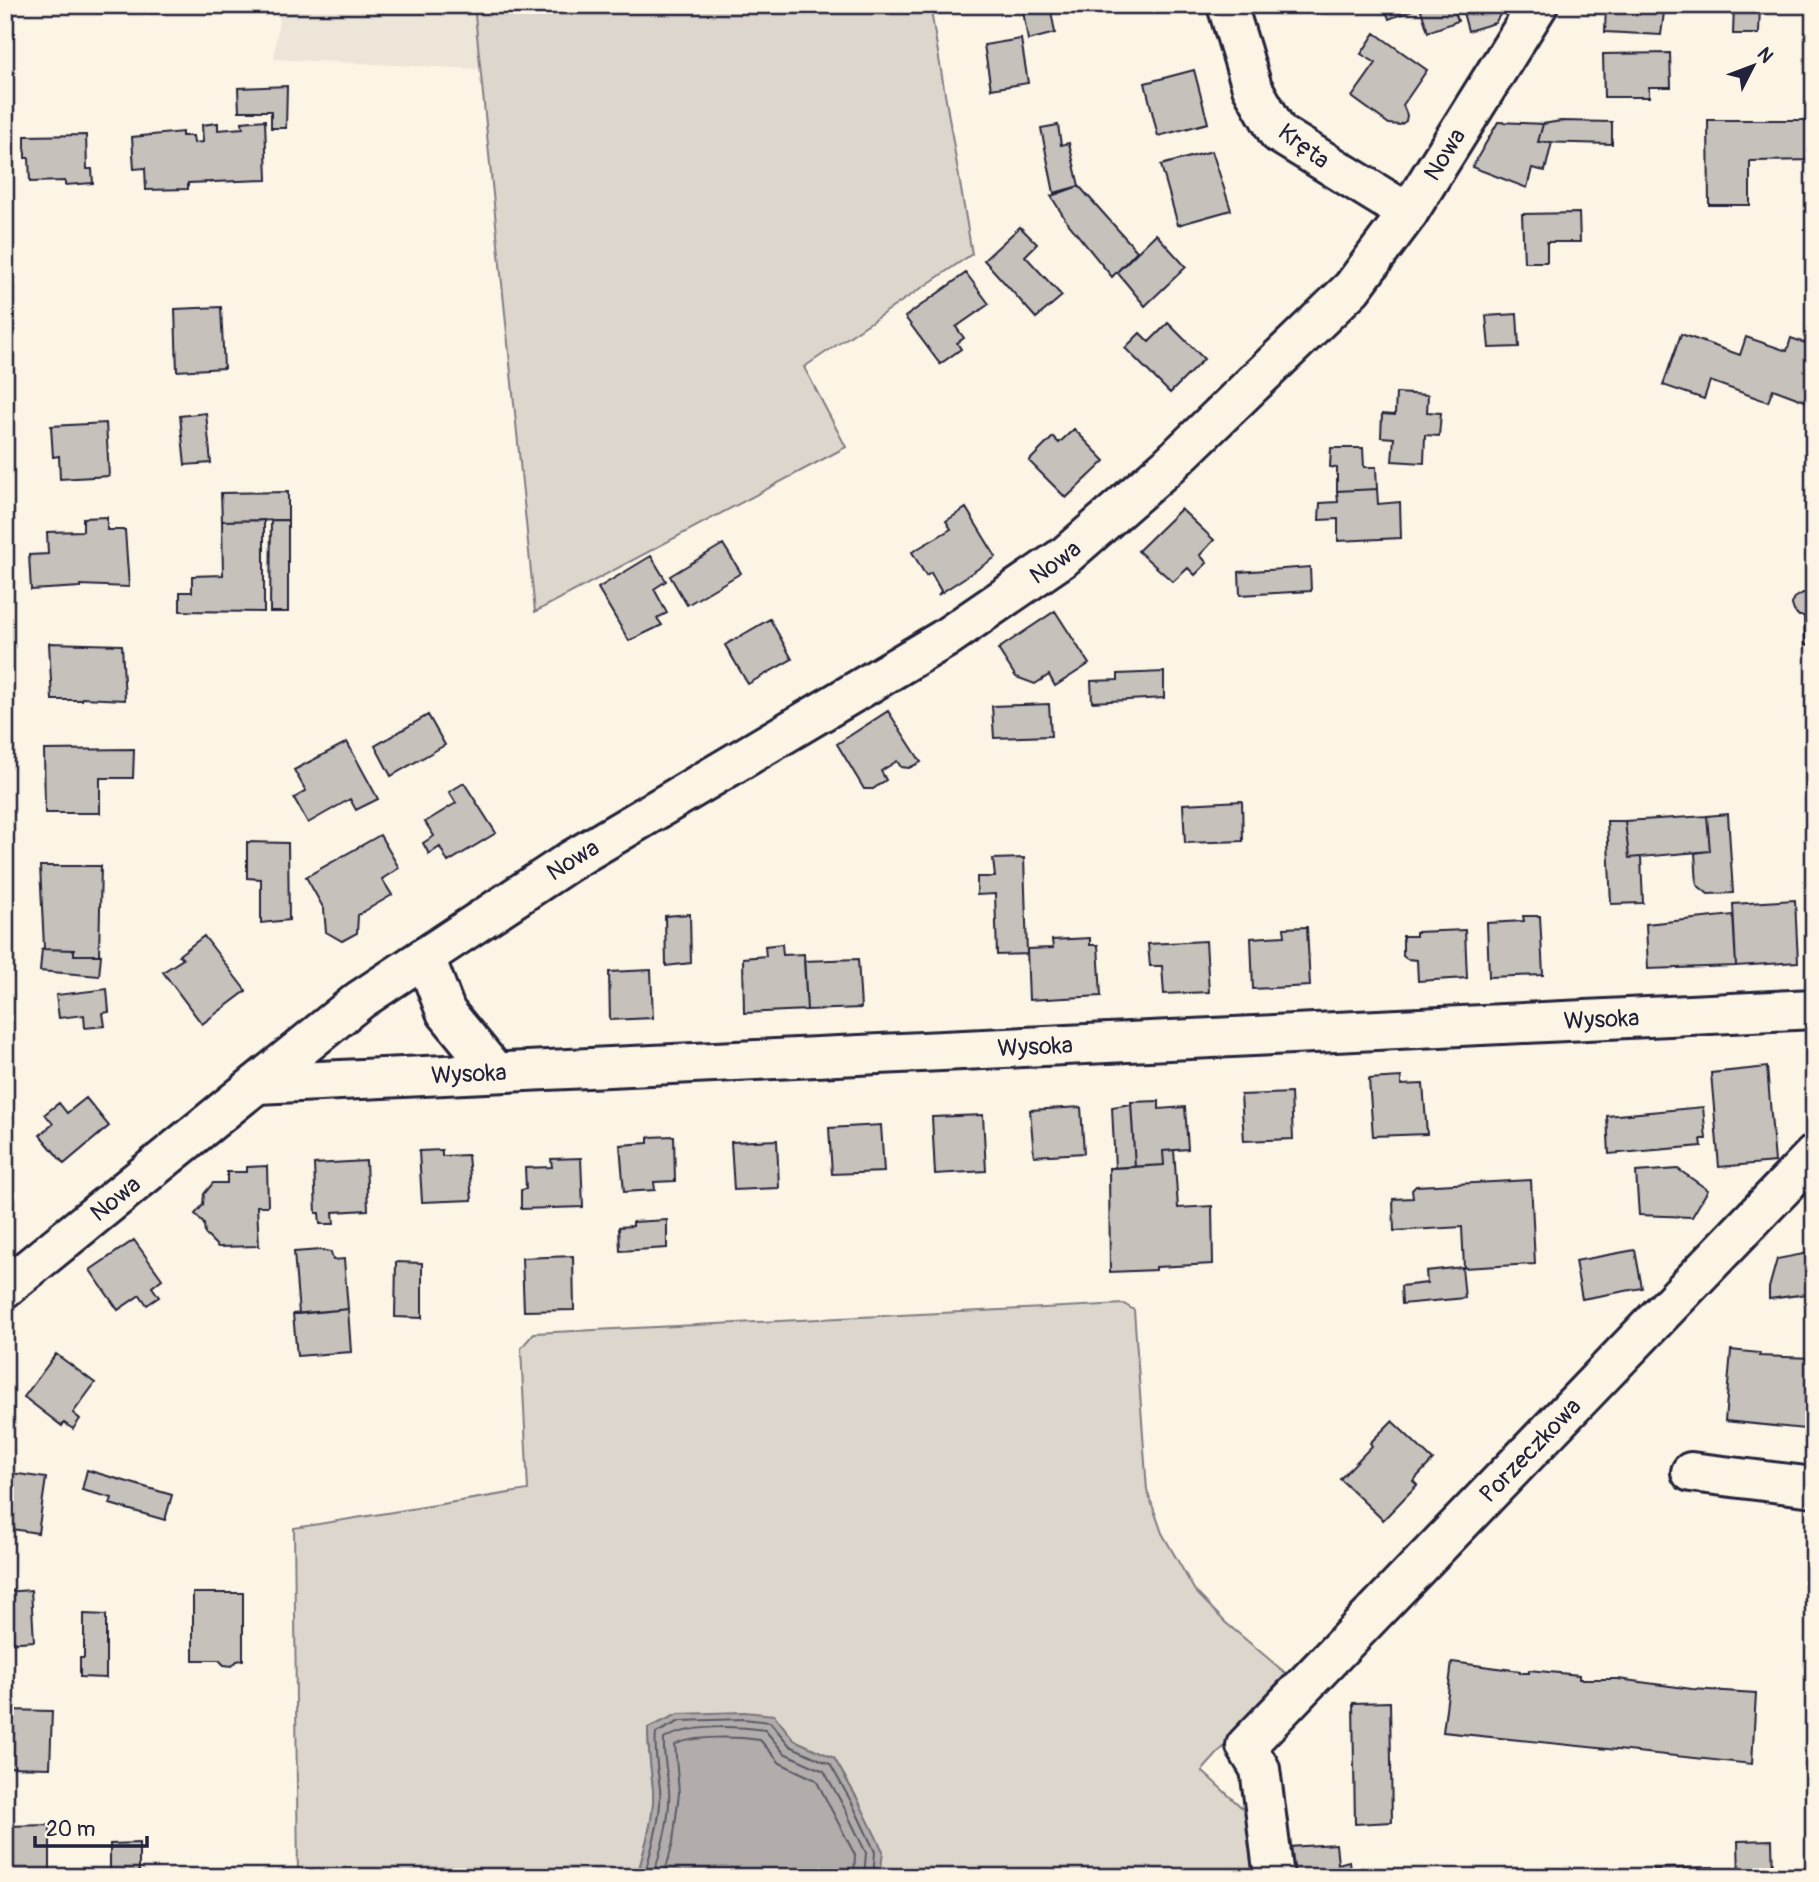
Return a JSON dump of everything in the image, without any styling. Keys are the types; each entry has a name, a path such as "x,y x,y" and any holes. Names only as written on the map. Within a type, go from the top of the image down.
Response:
{"street":[{"name":"Kręta","path":"1227,5 1252,87 1278,133 1408,213"},
{"name":"Nowa","path":"5,1288 360,1000 570,861 944,639 1065,555 1168,466 1352,288 1408,213 1538,5"},
{"path":"425,957 446,1012 495,1072"},
{"name":"Wysoka","path":"257,1084 1814,1009"},
{"name":"Porzeczkowa","path":"1274,1877 1260,1769 1247,1746 1814,1155"},
{"path":"1691,1472 1814,1487"}],"shaded area":[{"path":"281,5 474,5 479,69 274,59"},
{"path":"474,5 930,5 972,254 804,367 846,447 535,612"},
{"path":"1124,1304 1134,1310 1147,1490 1162,1533 1195,1591 1226,1623 1288,1675 1202,1771 1251,1816 1257,1877 880,1877 882,1851 834,1758 794,1740 774,1715 648,1728 653,1800 637,1877 298,1877 294,1528 528,1490 521,1348 534,1333"}],"water":[{"path":"744,1712 774,1715 794,1740 834,1758 883,1851 880,1877 637,1877 653,1800 648,1728 678,1714"}],"building":[{"path":"1022,5 1050,5 1055,33 1028,40"},
{"path":"1384,5 1453,5 1458,21 1428,32 1420,7 1389,19"},
{"path":"1461,5 1506,5 1495,23 1468,31"},
{"path":"1606,5 1665,5 1661,35 1605,32"},
{"path":"1734,5 1760,5 1759,34 1733,34"},
{"path":"1375,33 1427,70 1403,105 1407,115 1406,121 1400,125 1389,124 1352,97 1376,63 1361,54"},
{"path":"1021,39 1028,83 991,89 984,45"},
{"path":"1670,53 1671,87 1649,87 1649,97 1604,97 1603,54"},
{"path":"1194,70 1208,123 1158,136 1145,83"},
{"path":"287,86 286,128 271,128 271,111 239,111 238,88"},
{"path":"265,120 267,180 188,183 188,189 146,190 145,168 134,169 132,137 182,132 182,136 193,136 194,143 203,142 202,125 218,123 218,130 243,128 242,122"},
{"path":"1708,120 1814,120 1814,160 1750,161 1750,205 1709,205"},
{"path":"1561,121 1612,122 1612,144 1538,142 1543,124"},
{"path":"1498,122 1543,124 1538,142 1552,142 1545,171 1532,168 1527,188 1472,167"},
{"path":"1058,125 1061,145 1069,143 1079,186 1054,193 1041,128"},
{"path":"86,135 87,169 92,169 93,183 65,185 65,181 30,182 29,158 25,158 25,136"},
{"path":"1212,151 1231,210 1178,225 1161,165"},
{"path":"1079,186 1137,251 1112,277 1067,222 1051,196"},
{"path":"1579,213 1580,242 1547,242 1547,262 1524,262 1522,214"},
{"path":"1020,227 1037,244 1025,256 1062,296 1036,318 984,260"},
{"path":"1156,234 1186,267 1145,306 1117,272"},
{"path":"966,273 989,304 956,327 964,338 957,343 961,349 940,364 905,317"},
{"path":"221,307 224,368 177,371 175,309"},
{"path":"1517,314 1519,347 1489,348 1486,316"},
{"path":"1168,323 1204,359 1170,393 1125,348 1140,333 1149,342"},
{"path":"1681,334 1740,355 1746,337 1787,351 1791,338 1814,346 1813,404 1773,389 1768,402 1710,381 1704,399 1663,385"},
{"path":"1396,393 1428,395 1427,412 1441,413 1439,436 1425,435 1424,463 1392,461 1394,438 1381,437 1382,414 1395,415"},
{"path":"206,413 211,463 185,465 180,416"},
{"path":"106,423 109,476 60,479 59,456 53,457 51,426"},
{"path":"1074,429 1105,461 1066,498 1029,461 1053,437 1059,443"},
{"path":"1331,448 1363,448 1364,467 1376,467 1377,489 1337,491 1337,468 1330,467"},
{"path":"1377,489 1378,504 1400,502 1401,538 1338,541 1338,519 1319,520 1320,503 1338,502 1337,491"},
{"path":"288,492 288,520 222,521 221,493"},
{"path":"966,508 996,557 938,595 941,591 931,573 926,576 912,552 951,529 946,521"},
{"path":"1181,509 1214,540 1200,555 1207,563 1195,575 1188,568 1173,582 1138,551"},
{"path":"107,517 107,530 125,530 129,587 80,585 31,590 29,555 48,554 47,532 83,531 83,518"},
{"path":"264,520 264,612 180,611 180,592 192,592 192,576 223,575 222,521"},
{"path":"271,520 288,520 288,612 270,612"},
{"path":"723,544 741,573 687,605 670,576"},
{"path":"651,556 666,581 654,589 667,613 657,618 662,625 629,641 598,588"},
{"path":"1310,567 1311,591 1240,595 1239,572"},
{"path":"1803,593 1814,593 1814,645 1805,645 1804,616 1799,616 1792,605 1793,599"},
{"path":"1055,611 1089,664 1055,686 1049,675 1035,684 1016,677 998,649"},
{"path":"770,619 792,659 748,684 725,645"},
{"path":"49,643 122,645 125,700 52,700"},
{"path":"1164,672 1164,698 1092,702 1091,681 1118,680 1118,674"},
{"path":"1049,704 1051,736 994,738 992,706"},
{"path":"888,711 921,762 909,768 901,767 897,761 881,771 886,780 873,789 864,789 837,744"},
{"path":"428,715 445,745 391,776 375,746"},
{"path":"347,742 378,799 356,810 350,799 308,823 294,798 306,791 294,770"},
{"path":"134,749 133,778 100,778 100,813 45,813 44,750"},
{"path":"464,783 496,833 448,862 440,847 429,854 423,843 434,836 425,822 456,803 449,792"},
{"path":"1242,801 1243,841 1185,843 1183,804"},
{"path":"1728,814 1733,893 1708,894 1697,885 1695,853 1710,851 1707,816"},
{"path":"1707,816 1710,851 1629,858 1625,821"},
{"path":"1607,821 1625,821 1629,858 1641,857 1643,903 1611,904"},
{"path":"380,835 399,868 382,879 392,895 358,915 357,933 342,941 326,932 324,909 306,877"},
{"path":"247,842 288,843 289,920 261,923 261,879 247,878"},
{"path":"1024,858 1027,954 997,955 995,894 977,895 977,877 995,877 993,859"},
{"path":"40,866 101,866 101,955 74,955 74,950 42,949"},
{"path":"1795,900 1798,962 1736,966 1733,904"},
{"path":"690,914 691,963 666,966 665,916"},
{"path":"1733,915 1736,966 1648,969 1646,924"},
{"path":"1523,916 1540,916 1543,975 1489,977 1487,923 1524,921"},
{"path":"1307,927 1310,986 1253,989 1251,938 1285,936 1284,928"},
{"path":"1465,930 1467,978 1418,981 1417,960 1403,956 1403,936 1416,936 1416,932"},
{"path":"204,936 246,991 202,1024 163,972 183,959 179,955"},
{"path":"1090,938 1090,945 1098,945 1101,996 1029,1000 1027,949 1053,948 1052,940"},
{"path":"1206,941 1209,992 1164,994 1162,966 1150,966 1148,944"},
{"path":"782,944 783,955 804,954 807,1010 744,1013 743,958 766,956 765,946"},
{"path":"42,949 74,950 74,955 101,955 99,976 40,971"},
{"path":"858,959 861,1008 807,1010 804,961"},
{"path":"651,970 653,1018 610,1020 609,972"},
{"path":"107,989 109,1012 103,1013 105,1026 85,1028 84,1015 59,1018 56,995"},
{"path":"1767,1067 1775,1162 1719,1167 1711,1073"},
{"path":"1401,1077 1401,1085 1423,1084 1427,1134 1373,1136 1369,1079"},
{"path":"1291,1093 1293,1139 1244,1141 1241,1095"},
{"path":"86,1098 109,1126 64,1164 40,1135 53,1124 45,1114 59,1103 67,1113"},
{"path":"1159,1101 1159,1109 1185,1107 1188,1149 1163,1151 1164,1165 1135,1167 1131,1102"},
{"path":"1131,1104 1135,1167 1115,1168 1112,1107"},
{"path":"1081,1107 1084,1153 1034,1156 1030,1110"},
{"path":"1703,1107 1706,1139 1701,1139 1702,1146 1609,1154 1607,1116"},
{"path":"983,1115 986,1171 935,1174 932,1117"},
{"path":"881,1125 884,1172 832,1174 829,1128"},
{"path":"674,1136 675,1181 654,1182 655,1190 624,1192 620,1145 648,1143 648,1137"},
{"path":"777,1140 779,1188 734,1190 731,1142"},
{"path":"442,1150 442,1156 468,1155 472,1200 422,1202 419,1151"},
{"path":"1174,1150 1178,1208 1212,1206 1213,1264 1110,1272 1109,1168 1164,1165 1163,1151"},
{"path":"581,1158 583,1207 521,1209 521,1190 526,1189 525,1168 552,1167 551,1159"},
{"path":"366,1161 368,1210 333,1212 334,1224 320,1224 319,1213 316,1213 314,1164"},
{"path":"267,1166 268,1206 257,1206 259,1246 218,1247 205,1234 204,1224 195,1214 203,1205 204,1194 213,1183 227,1183 227,1172 247,1172 247,1167"},
{"path":"1678,1169 1708,1190 1692,1217 1639,1215 1636,1172"},
{"path":"1531,1180 1535,1264 1464,1268 1462,1227 1394,1231 1393,1199 1413,1198 1412,1190 1416,1186"},
{"path":"667,1220 667,1248 620,1251 619,1227 633,1226 633,1222"},
{"path":"134,1240 162,1279 152,1287 159,1297 147,1305 140,1295 118,1310 90,1270"},
{"path":"1811,1245 1814,1245 1814,1293 1769,1299 1769,1288 1777,1259 1809,1253"},
{"path":"1635,1250 1642,1288 1582,1299 1575,1261"},
{"path":"294,1252 331,1252 333,1260 344,1259 348,1309 299,1314"},
{"path":"573,1256 574,1310 524,1311 522,1258"},
{"path":"396,1262 422,1263 422,1318 395,1317"},
{"path":"1462,1267 1465,1298 1402,1304 1401,1286 1427,1283 1426,1271"},
{"path":"348,1309 351,1352 297,1356 293,1314"},
{"path":"1731,1350 1760,1353 1759,1356 1814,1358 1814,1430 1725,1421"},
{"path":"56,1354 95,1383 73,1413 80,1419 73,1429 64,1423 62,1426 24,1397"},
{"path":"1392,1421 1433,1460 1413,1481 1417,1485 1383,1520 1340,1479"},
{"path":"87,1470 172,1495 165,1520 110,1504 112,1498 82,1490"},
{"path":"5,1472 46,1478 38,1533 5,1528"},
{"path":"31,1590 34,1641 5,1643 5,1592"},
{"path":"193,1593 243,1593 243,1660 232,1666 224,1665 219,1660 193,1660"},
{"path":"84,1614 106,1615 106,1678 80,1677 80,1658 84,1658"},
{"path":"1452,1662 1520,1673 1529,1673 1529,1670 1579,1675 1579,1679 1618,1679 1692,1689 1756,1693 1752,1764 1443,1732"},
{"path":"1390,1702 1392,1822 1355,1824 1353,1703"},
{"path":"5,1710 52,1711 50,1768 5,1767"},
{"path":"50,1825 50,1877 5,1877 5,1826"},
{"path":"1772,1840 1773,1877 1739,1877 1738,1841"},
{"path":"139,1843 139,1877 110,1877 110,1844"},
{"path":"1336,1844 1338,1864 1349,1861 1351,1877 1291,1877 1288,1847"},
{"path":"1713,1867 1713,1877 1653,1877 1653,1869"}]}
